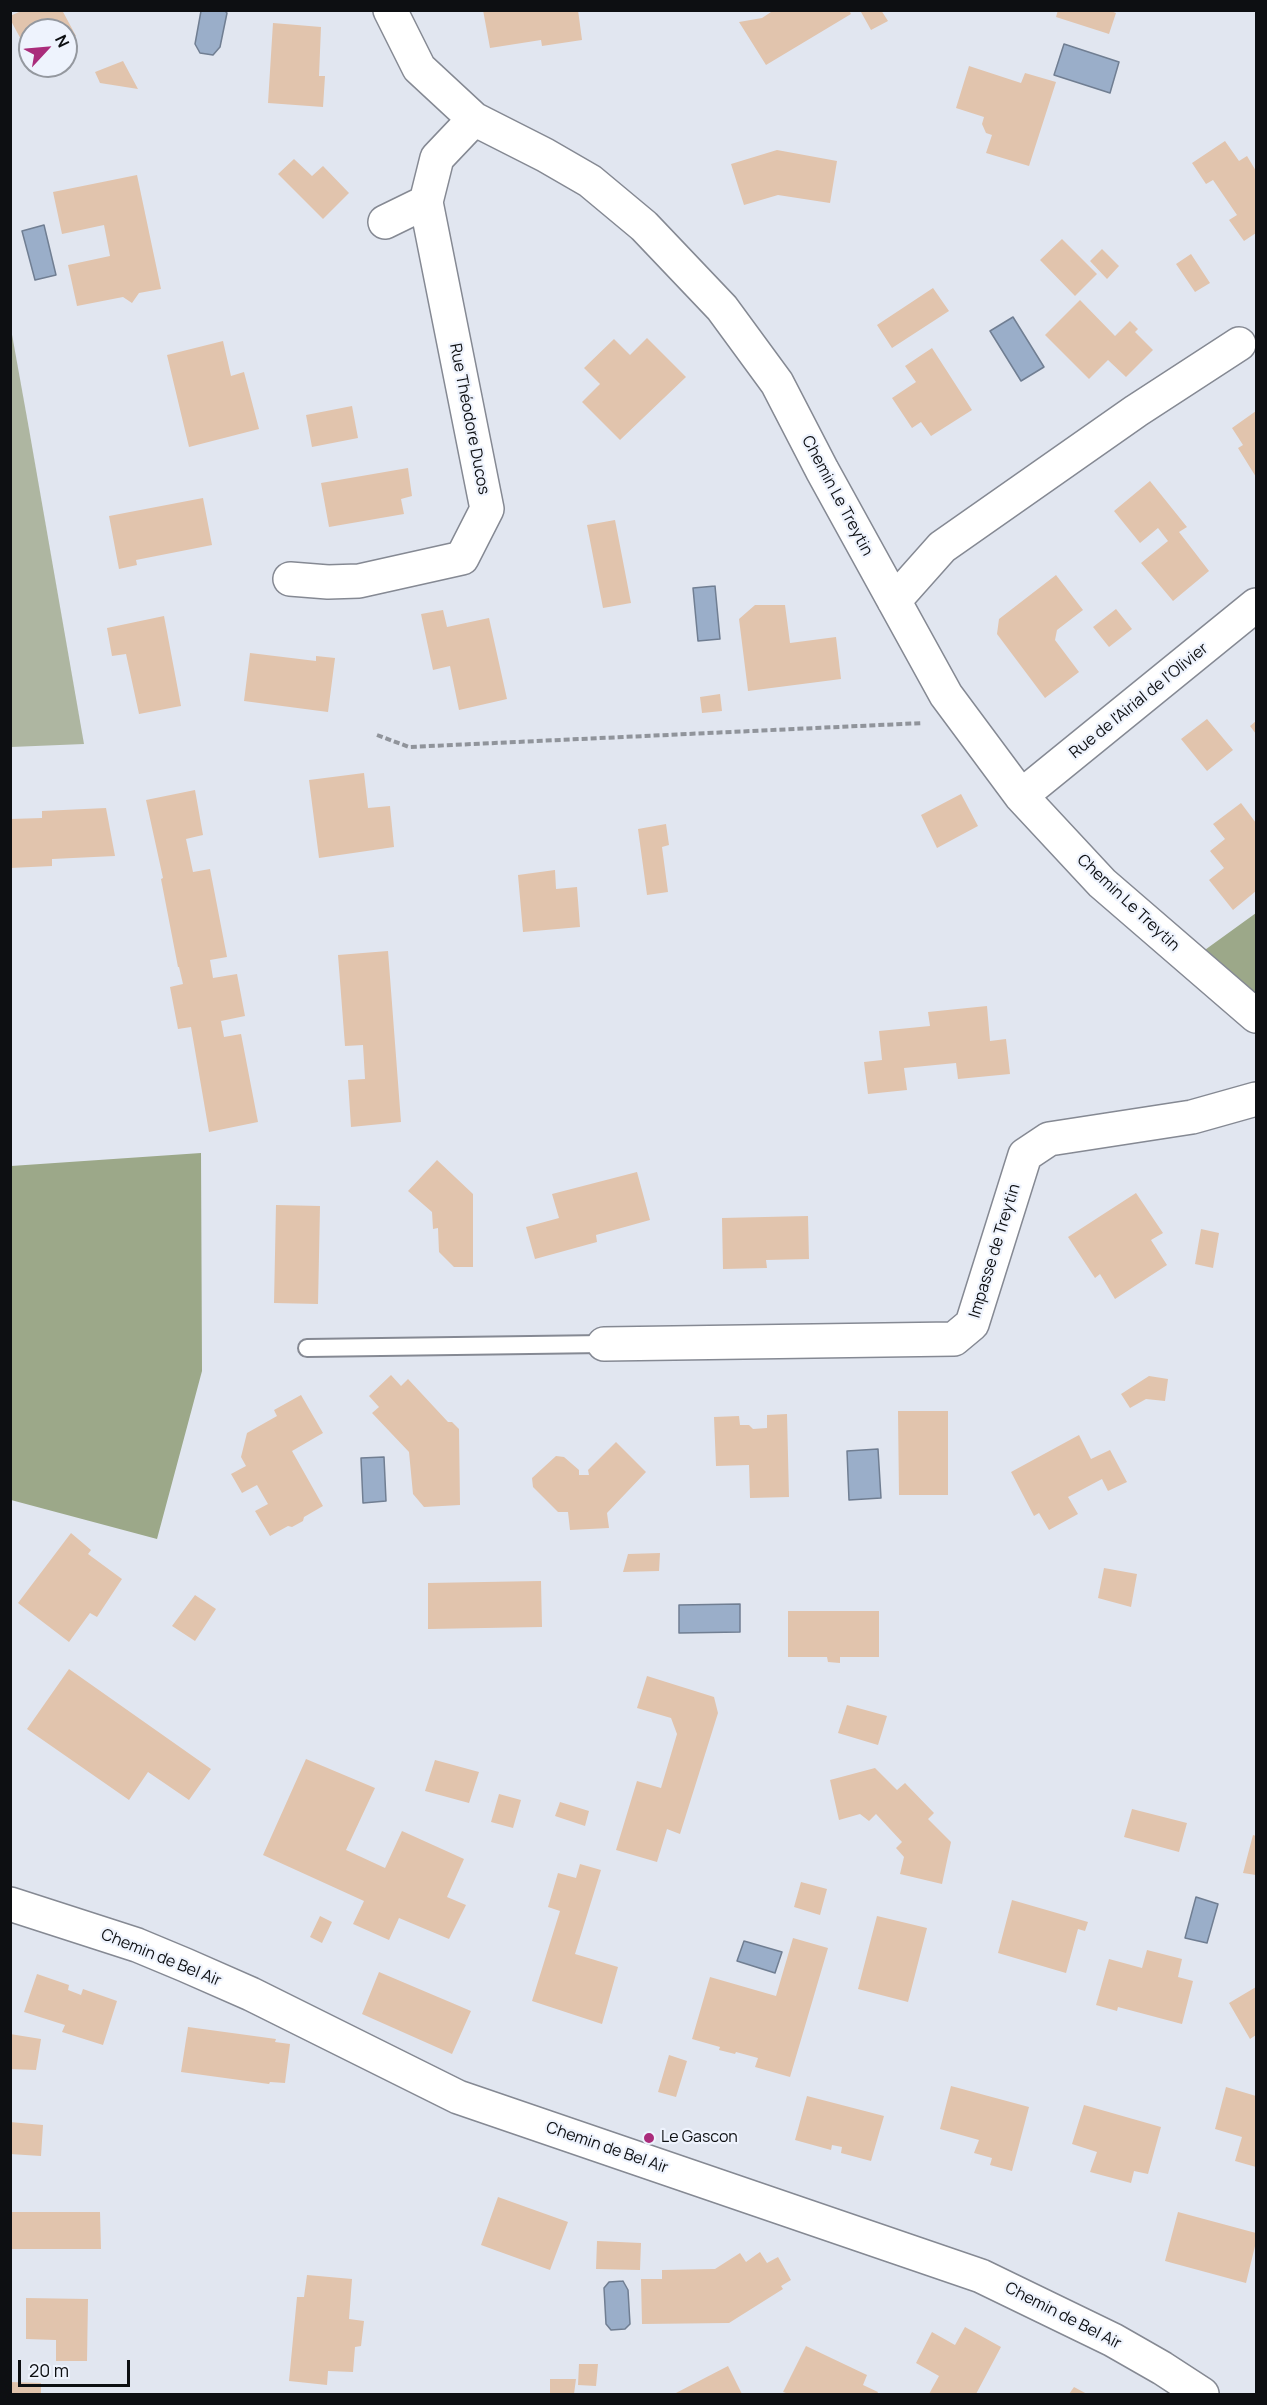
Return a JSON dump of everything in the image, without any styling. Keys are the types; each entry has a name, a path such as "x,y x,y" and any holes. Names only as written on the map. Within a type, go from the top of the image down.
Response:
{"street":[{"name":"Chemin Le Treytin","path":"390,10 418,68 474,119 590,181 644,226 722,308 777,383 946,696 1021,796 1102,883 1257,1016"},
{"name":"Rue Théodore Ducos","path":"290,579 328,582 359,581 462,558 487,509 426,202 437,158 474,119"},
{"path":"385,222 426,202"},
{"path":"894,601 942,547 1136,411 1239,344"},
{"name":"Rue de l'Airial de l'Olivier","path":"1021,796 1257,605"},
{"name":"Impasse de Treytin","path":"604,1344 954,1339 972,1324 1025,1155 1048,1139 1192,1117 1257,1099"},
{"name":"Chemin de Bel Air","path":"10,1904 137,1945 251,1994 458,2097 981,2276 1113,2340 1202,2394"}],"lane":[{"path":"307,1348 604,1344"}],"path":[{"path":"376,735 409,747 933,722 946,696"}],"green space":[{"path":"11,329 29,429 84,744 11,747"},
{"path":"1256,913 1256,1016 1191,960"},
{"path":"201,1153 202,1371 157,1539 11,1500 11,1166"}],"water":[{"path":"201,11 225,11 227,13 220,47 213,55 200,53 195,44"},
{"path":"1064,44 1119,62 1110,93 1054,75"},
{"path":"44,225 56,275 35,280 22,231"},
{"path":"1013,317 1044,367 1021,381 990,331"},
{"path":"715,586 720,639 698,641 693,588"},
{"path":"878,1449 881,1498 849,1500 847,1451"},
{"path":"384,1457 386,1501 363,1503 361,1458"},
{"path":"740,1604 740,1632 679,1633 679,1605"},
{"path":"1196,1897 1218,1904 1207,1943 1185,1938"},
{"path":"744,1941 782,1952 775,1973 737,1961"},
{"path":"623,2281 628,2290 630,2324 625,2329 611,2330 606,2324 604,2288 609,2282"}],"building":[{"path":"18,10 62,10 66,18 18,18 18,34 10,16 19,12"},
{"path":"483,10 578,10 582,40 542,46 541,40 490,48"},
{"path":"774,10 849,10 851,14 766,65 739,22 762,18"},
{"path":"881,10 888,21 871,30 861,12"},
{"path":"1058,10 1108,10 1116,13 1109,34 1056,17"},
{"path":"273,23 321,27 319,76 325,76 323,107 268,103"},
{"path":"123,61 138,89 100,83 95,72"},
{"path":"969,66 1021,83 1025,73 1056,82 1029,166 986,153 992,135 986,133 982,124 984,117 956,108"},
{"path":"1225,141 1239,161 1247,156 1256,171 1256,233 1244,241 1229,220 1237,215 1213,180 1206,184 1192,163"},
{"path":"777,150 837,161 830,203 778,195 744,205 731,164"},
{"path":"294,159 312,176 323,166 349,193 323,219 278,174"},
{"path":"137,175 161,289 139,293 132,303 123,297 77,306 68,265 110,256 104,225 62,234 53,192"},
{"path":"1062,239 1097,274 1075,296 1040,260"},
{"path":"1102,249 1119,266 1107,279 1090,261"},
{"path":"1191,254 1210,283 1195,292 1176,264"},
{"path":"933,288 949,311 892,348 877,325"},
{"path":"1080,300 1115,336 1130,321 1138,329 1135,332 1153,350 1126,377 1108,360 1089,379 1045,335"},
{"path":"647,338 686,377 620,440 582,402 600,384 584,368 614,339 630,355"},
{"path":"223,341 231,376 244,372 259,429 189,447 167,355"},
{"path":"932,348 972,410 931,436 921,422 912,428 892,398 916,382 905,366"},
{"path":"352,406 358,438 312,447 306,415"},
{"path":"1256,411 1256,477 1238,448 1243,445 1232,428"},
{"path":"408,468 412,496 401,499 404,514 329,527 321,483"},
{"path":"1150,481 1187,527 1179,532 1209,571 1173,601 1141,563 1168,541 1158,528 1140,543 1114,511"},
{"path":"203,498 212,545 136,560 137,565 119,569 109,516"},
{"path":"615,520 631,603 603,608 587,525"},
{"path":"1056,575 1083,610 1057,630 1055,640 1079,672 1045,698 997,634 999,619"},
{"path":"755,605 785,605 790,643 836,637 841,679 748,691 739,619"},
{"path":"1116,609 1132,629 1109,647 1093,627"},
{"path":"443,610 447,627 489,618 507,699 459,710 450,666 433,670 421,614"},
{"path":"164,616 181,706 139,714 126,654 112,656 107,628"},
{"path":"250,653 316,661 316,656 335,658 328,712 244,701"},
{"path":"720,694 722,711 702,713 700,697"},
{"path":"1207,719 1233,750 1207,771 1181,739"},
{"path":"1256,721 1256,734 1250,726"},
{"path":"364,773 368,808 390,806 394,847 319,858 309,780"},
{"path":"195,790 203,835 186,839 193,872 210,869 227,957 210,960 213,978 237,974 245,1016 221,1021 224,1037 241,1034 258,1122 209,1132 191,1027 178,1029 170,987 183,984 146,800"},
{"path":"961,794 978,826 937,848 921,815"},
{"path":"1241,803 1256,823 1256,891 1233,910 1209,880 1224,868 1210,851 1225,839 1213,824"},
{"path":"106,808 115,856 52,859 52,866 10,868 10,819 42,818 42,811"},
{"path":"666,824 669,845 662,847 668,892 647,895 638,829"},
{"path":"555,870 556,889 577,887 580,927 523,932 518,875"},
{"path":"388,951 401,1122 351,1127 348,1080 365,1079 363,1045 345,1046 338,955"},
{"path":"987,1006 990,1041 1006,1039 1010,1074 958,1079 956,1063 904,1068 907,1090 868,1094 864,1062 882,1060 879,1031 930,1026 928,1012"},
{"path":"437,1160 473,1194 473,1267 454,1267 439,1252 438,1228 433,1229 432,1212 408,1191"},
{"path":"637,1172 650,1220 596,1235 597,1242 535,1259 526,1227 559,1218 552,1194"},
{"path":"1136,1193 1163,1233 1151,1240 1167,1265 1115,1299 1100,1274 1095,1278 1068,1237"},
{"path":"276,1205 320,1206 318,1304 274,1303"},
{"path":"808,1216 809,1259 766,1260 767,1268 723,1269 722,1218"},
{"path":"1201,1229 1219,1233 1213,1268 1195,1264"},
{"path":"391,1375 401,1386 408,1379 448,1422 452,1422 459,1429 460,1505 424,1507 413,1494 409,1452 372,1413 379,1407 369,1396"},
{"path":"1149,1376 1168,1379 1165,1401 1146,1399 1130,1408 1121,1394"},
{"path":"301,1395 323,1433 292,1451 323,1506 304,1517 303,1521 270,1536 255,1511 268,1504 257,1485 242,1493 231,1474 246,1466 241,1457 247,1433 277,1416 274,1410"},
{"path":"898,1411 948,1411 948,1495 899,1495"},
{"path":"787,1414 789,1497 750,1498 749,1465 716,1466 714,1417 739,1416 740,1425 749,1425 753,1429 767,1428 767,1415"},
{"path":"1079,1435 1091,1459 1110,1450 1127,1482 1108,1491 1102,1479 1068,1497 1078,1514 1049,1530 1039,1513 1034,1516 1011,1472"},
{"path":"616,1442 646,1472 607,1513 609,1528 570,1530 568,1512 558,1512 533,1487 532,1478 556,1456 564,1457 579,1470 579,1475 589,1475 588,1470"},
{"path":"71,1533 91,1550 88,1554 122,1579 97,1617 90,1613 69,1642 18,1603"},
{"path":"660,1553 659,1571 623,1572 628,1554"},
{"path":"1104,1568 1137,1574 1131,1607 1098,1598"},
{"path":"541,1581 542,1627 428,1629 428,1583"},
{"path":"195,1595 216,1609 195,1641 172,1626"},
{"path":"788,1611 879,1611 879,1657 840,1657 840,1663 828,1662 827,1657 788,1657"},
{"path":"69,1669 211,1769 189,1800 148,1772 129,1800 27,1729"},
{"path":"647,1676 714,1697 718,1713 680,1834 667,1829 657,1862 616,1850 637,1781 661,1788 677,1734 671,1718 637,1708"},
{"path":"847,1705 887,1716 878,1745 838,1733"},
{"path":"306,1759 375,1788 346,1850 385,1868 402,1831 464,1859 447,1897 466,1905 449,1939 399,1918 389,1940 353,1924 364,1901 263,1855"},
{"path":"435,1760 479,1772 469,1803 425,1791"},
{"path":"875,1768 897,1790 905,1783 934,1813 928,1819 951,1842 942,1884 900,1874 904,1857 896,1848 902,1842 876,1814 869,1821 860,1814 839,1820 830,1780"},
{"path":"499,1794 521,1800 513,1828 491,1822"},
{"path":"560,1802 589,1811 585,1826 555,1816"},
{"path":"1132,1809 1187,1823 1179,1852 1124,1837"},
{"path":"1253,1835 1256,1836 1256,1875 1243,1873"},
{"path":"580,1864 601,1870 575,1954 618,1967 602,2024 532,2001 560,1911 548,1907 558,1873 576,1878"},
{"path":"801,1882 827,1889 820,1915 794,1907"},
{"path":"1012,1900 1088,1922 1085,1931 1078,1929 1066,1973 998,1953"},
{"path":"320,1916 332,1922 322,1943 310,1937"},
{"path":"877,1916 927,1928 908,2002 858,1989"},
{"path":"793,1938 828,1948 790,2077 755,2067 758,2058 719,2050 720,2047 692,2039 710,1977 776,1996"},
{"path":"1147,1950 1182,1959 1178,1977 1193,1981 1182,2024 1118,2007 1117,2011 1096,2005 1109,1959 1142,1968"},
{"path":"379,1972 471,2011 452,2054 362,2014"},
{"path":"37,1974 69,1985 68,1990 81,1995 83,1989 117,2001 103,2045 62,2032 65,2025 24,2012"},
{"path":"1256,1987 1256,2035 1250,2039 1229,2003"},
{"path":"188,2027 276,2039 275,2042 290,2044 285,2083 270,2082 269,2084 181,2072"},
{"path":"10,2034 41,2039 36,2070 10,2069"},
{"path":"669,2055 687,2061 676,2097 658,2092"},
{"path":"951,2086 1029,2107 1012,2171 990,2165 992,2158 974,2153 979,2140 940,2129"},
{"path":"1226,2087 1256,2096 1256,2167 1235,2161 1242,2137 1215,2129"},
{"path":"807,2096 884,2116 871,2161 841,2153 842,2147 832,2145 831,2150 795,2140"},
{"path":"1084,2105 1161,2127 1148,2174 1134,2171 1131,2183 1090,2172 1097,2152 1072,2144"},
{"path":"10,2122 43,2125 41,2156 10,2154"},
{"path":"498,2197 568,2222 550,2270 481,2245"},
{"path":"11,2212 100,2212 101,2249 11,2249"},
{"path":"1178,2212 1256,2233 1246,2283 1165,2261"},
{"path":"597,2241 641,2243 640,2270 596,2269"},
{"path":"760,2252 767,2263 778,2257 791,2280 781,2286 783,2289 729,2323 642,2324 641,2279 662,2279 662,2270 715,2269 740,2253 746,2262"},
{"path":"307,2275 352,2279 349,2319 364,2321 361,2346 355,2347 353,2372 328,2371 327,2385 289,2381 297,2297 304,2297"},
{"path":"26,2298 88,2299 87,2361 56,2361 56,2340 26,2339"},
{"path":"965,2327 1001,2347 976,2394 929,2394 939,2376 916,2363 932,2332 955,2345"},
{"path":"806,2346 867,2375 863,2385 878,2392 877,2394 789,2394 783,2392"},
{"path":"579,2364 598,2364 596,2386 578,2385"},
{"path":"728,2366 742,2394 674,2394"},
{"path":"550,2379 576,2379 574,2394 550,2394"},
{"path":"10,2382 41,2383 41,2394 10,2394"},
{"path":"1074,2387 1087,2394 1069,2394"}],"place":[{"name":"Le Gascon","path":"649,2138"}]}
